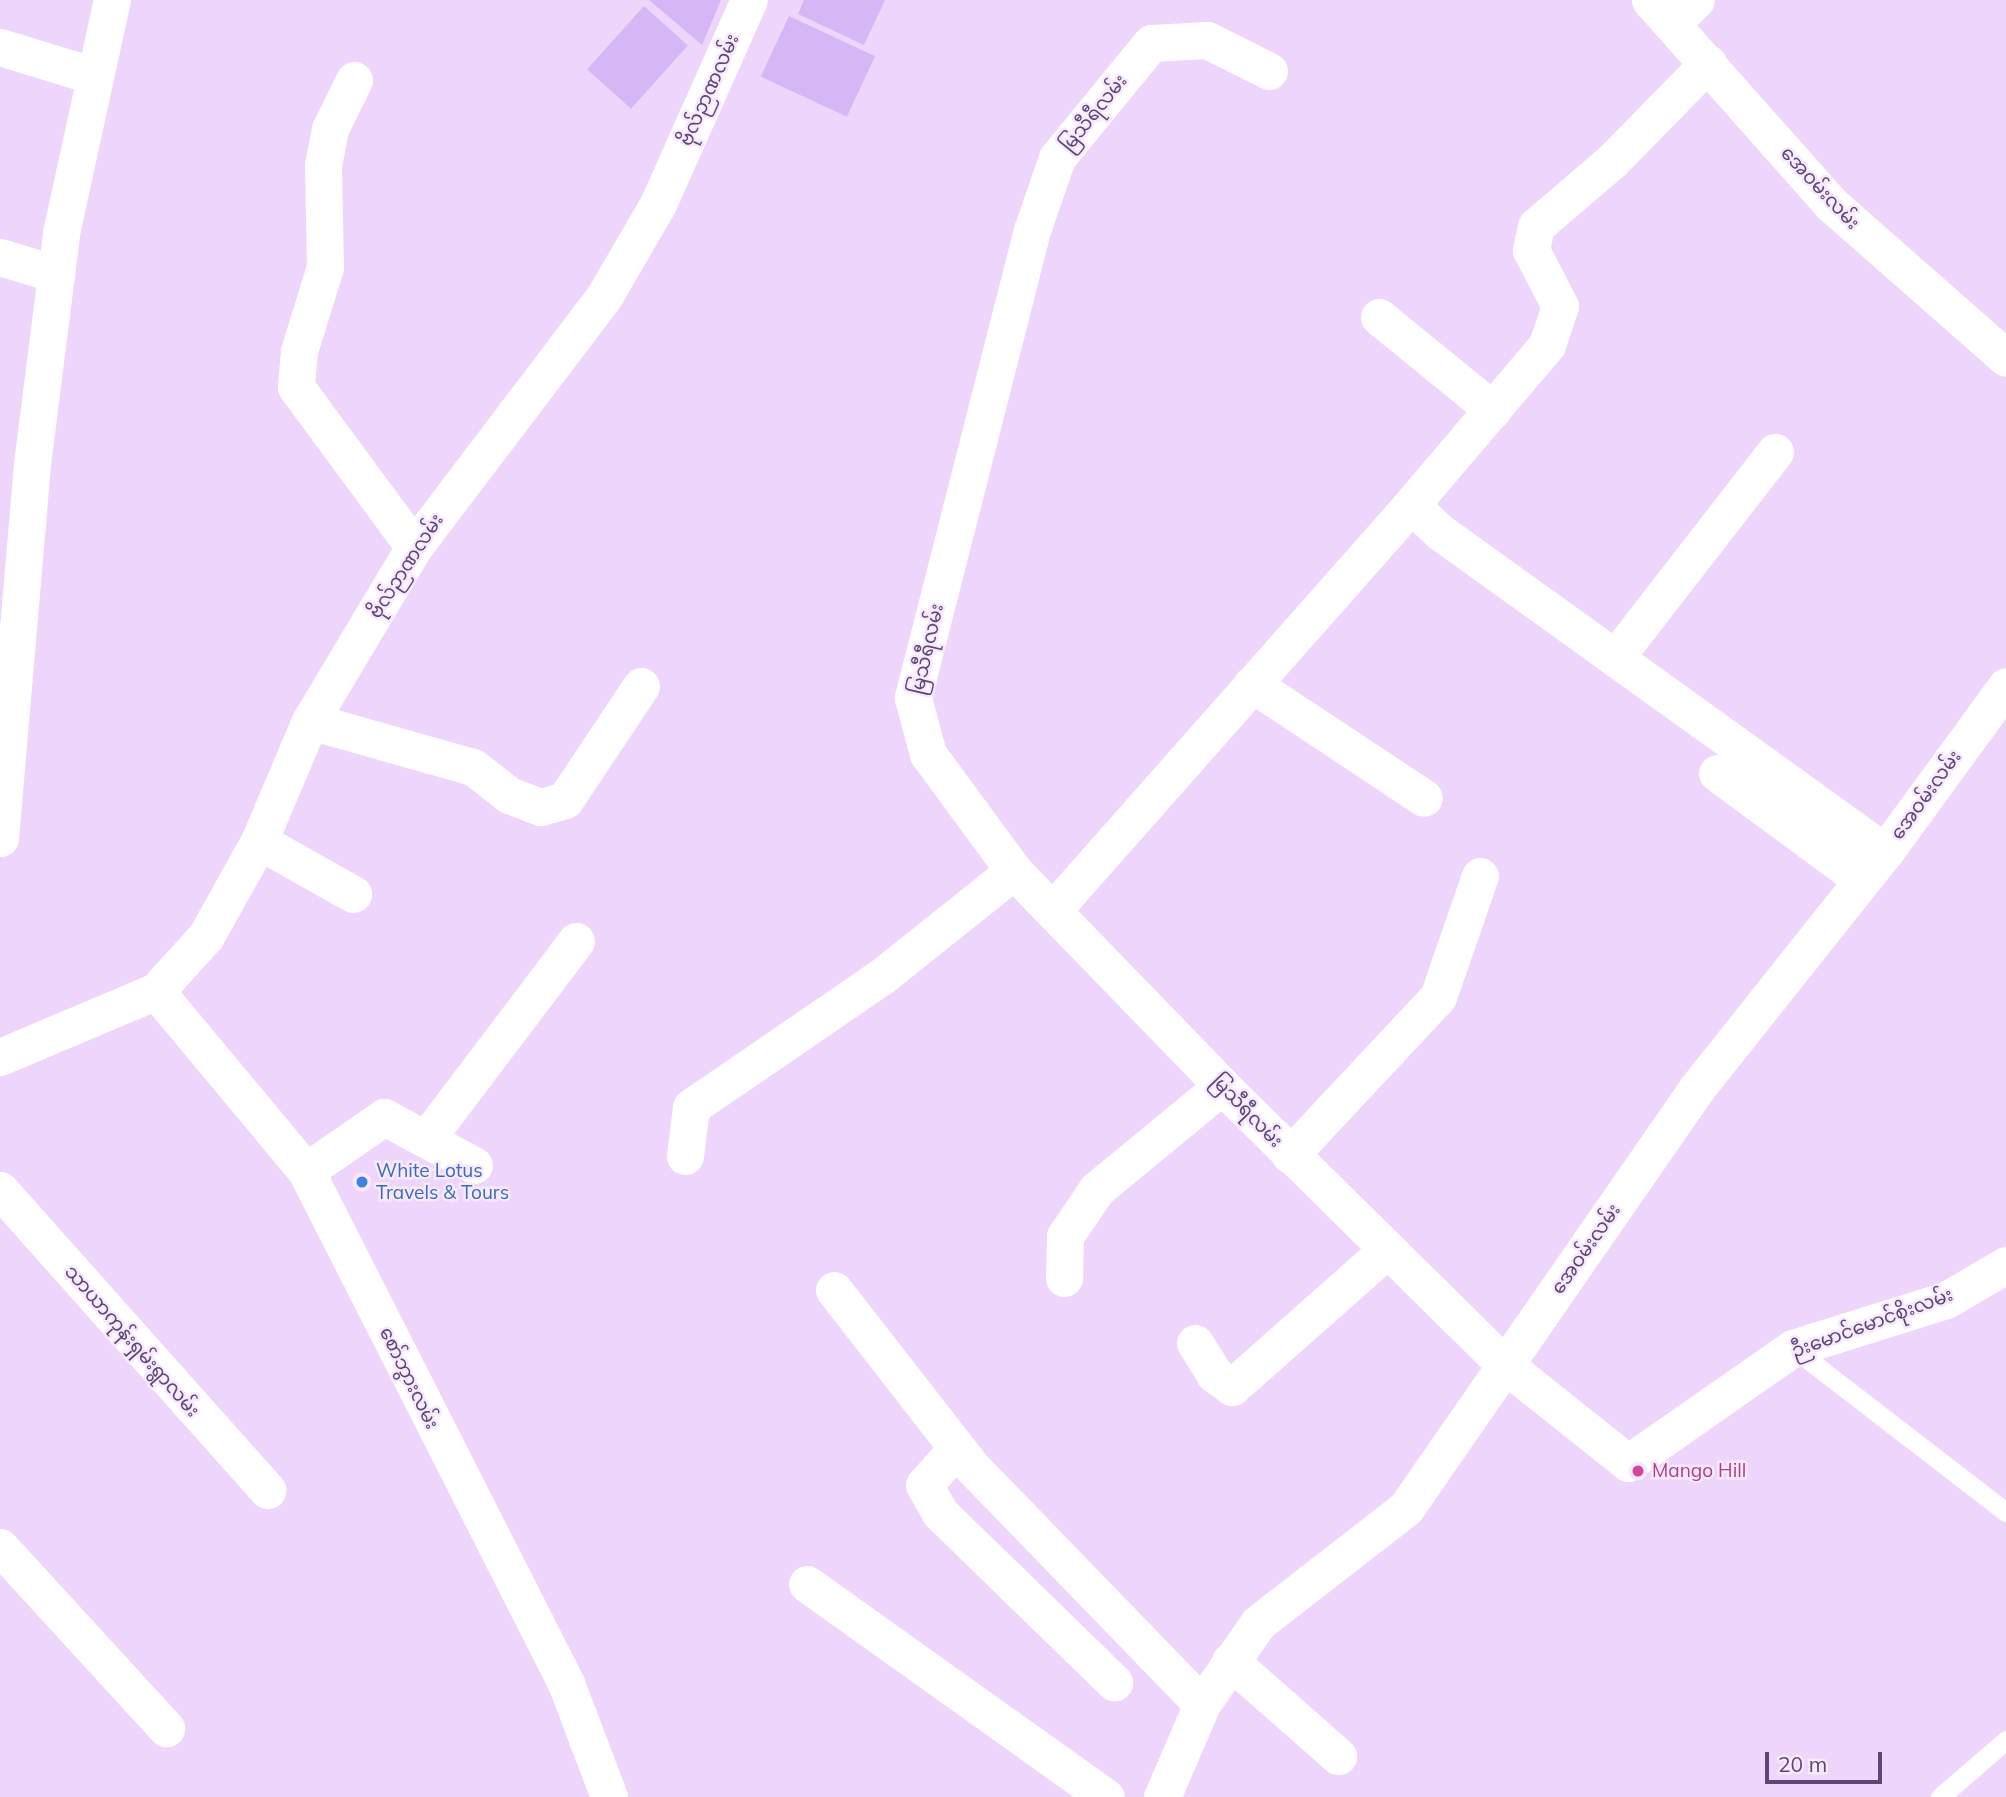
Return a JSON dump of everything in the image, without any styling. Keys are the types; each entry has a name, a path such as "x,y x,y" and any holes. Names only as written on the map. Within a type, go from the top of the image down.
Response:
{"street":[{"path":"0,838 15,482 112,0"},
{"name":"ဗိုလ်ဉာဏလမ်း","path":"0,1057 156,992 206,936 259,841 310,722 414,547 606,295 658,204 750,0"},
{"name":"အေဝမ်းလမ်း","path":"1673,8 1708,62 1831,204 2006,358"},
{"name":"မြသီရီလမ်း","path":"1269,71 1207,40 1151,43 1057,159 1032,230 913,698 928,754 1014,871 1290,1155 1505,1365"},
{"path":"0,47 95,76"},
{"path":"1053,909 1411,505 1547,345 1560,306 1531,250 1536,226 1613,160 1708,62"},
{"path":"354,80 330,129 323,165 325,267 299,351 296,387 414,547"},
{"path":"0,257 56,274"},
{"path":"1380,317 1493,410"},
{"path":"1615,658 1775,452"},
{"path":"1411,505 1615,658 1885,852"},
{"path":"1252,684 1424,797"},
{"path":"310,722 473,767 509,795 541,807 565,800 641,686"},
{"name":"အေဝမ်းလမ်း","path":"1162,1797 1202,1704 1258,1623 1406,1507 1697,1088 1885,852 2006,686"},
{"path":"1717,774 1862,880"},
{"path":"259,841 353,894"},
{"path":"685,1156 691,1107 881,977 1014,871"},
{"path":"1290,1155 1437,998 1480,876"},
{"path":"427,1139 576,941"},
{"name":"စော်ဘွားလမ်း","path":"156,992 306,1171 566,1683 609,1797"},
{"path":"1064,1278 1065,1236 1097,1189 1222,1086"},
{"path":"306,1171 384,1117 474,1165"},
{"name":"သာယာကုန်းရှမ်းရွာလမ်း","path":"0,1190 267,1490"},
{"path":"1195,1343 1214,1374 1232,1387 1388,1250"},
{"name":"ဉီးမောင်မောင်စိုးလမ်း","path":"1505,1365 1633,1463 1793,1348 1946,1300 2006,1265"},
{"path":"834,1290 956,1449 1202,1704"},
{"path":"956,1449 924,1485 940,1513 1114,1682"},
{"path":"0,1546 166,1728"},
{"path":"807,1584 1106,1797"},
{"path":"1230,1661 1338,1756"}],"lane":[{"path":"1793,1348 2006,1512"},
{"path":"1940,1797 2006,1740"}],"shaded area":[{"path":"0,0 2006,0 2006,1797 0,1797"}],"building":[{"path":"649,0 721,0 702,45"},
{"path":"804,0 885,0 864,45 798,14"},
{"path":"644,6 688,45 631,109 587,69"},
{"path":"789,16 875,56 847,117 761,77"}],"place":[{"name":"White Lotus Travels & Tours","path":"362,1182"},
{"name":"Mango Hill","path":"1638,1471"}]}
